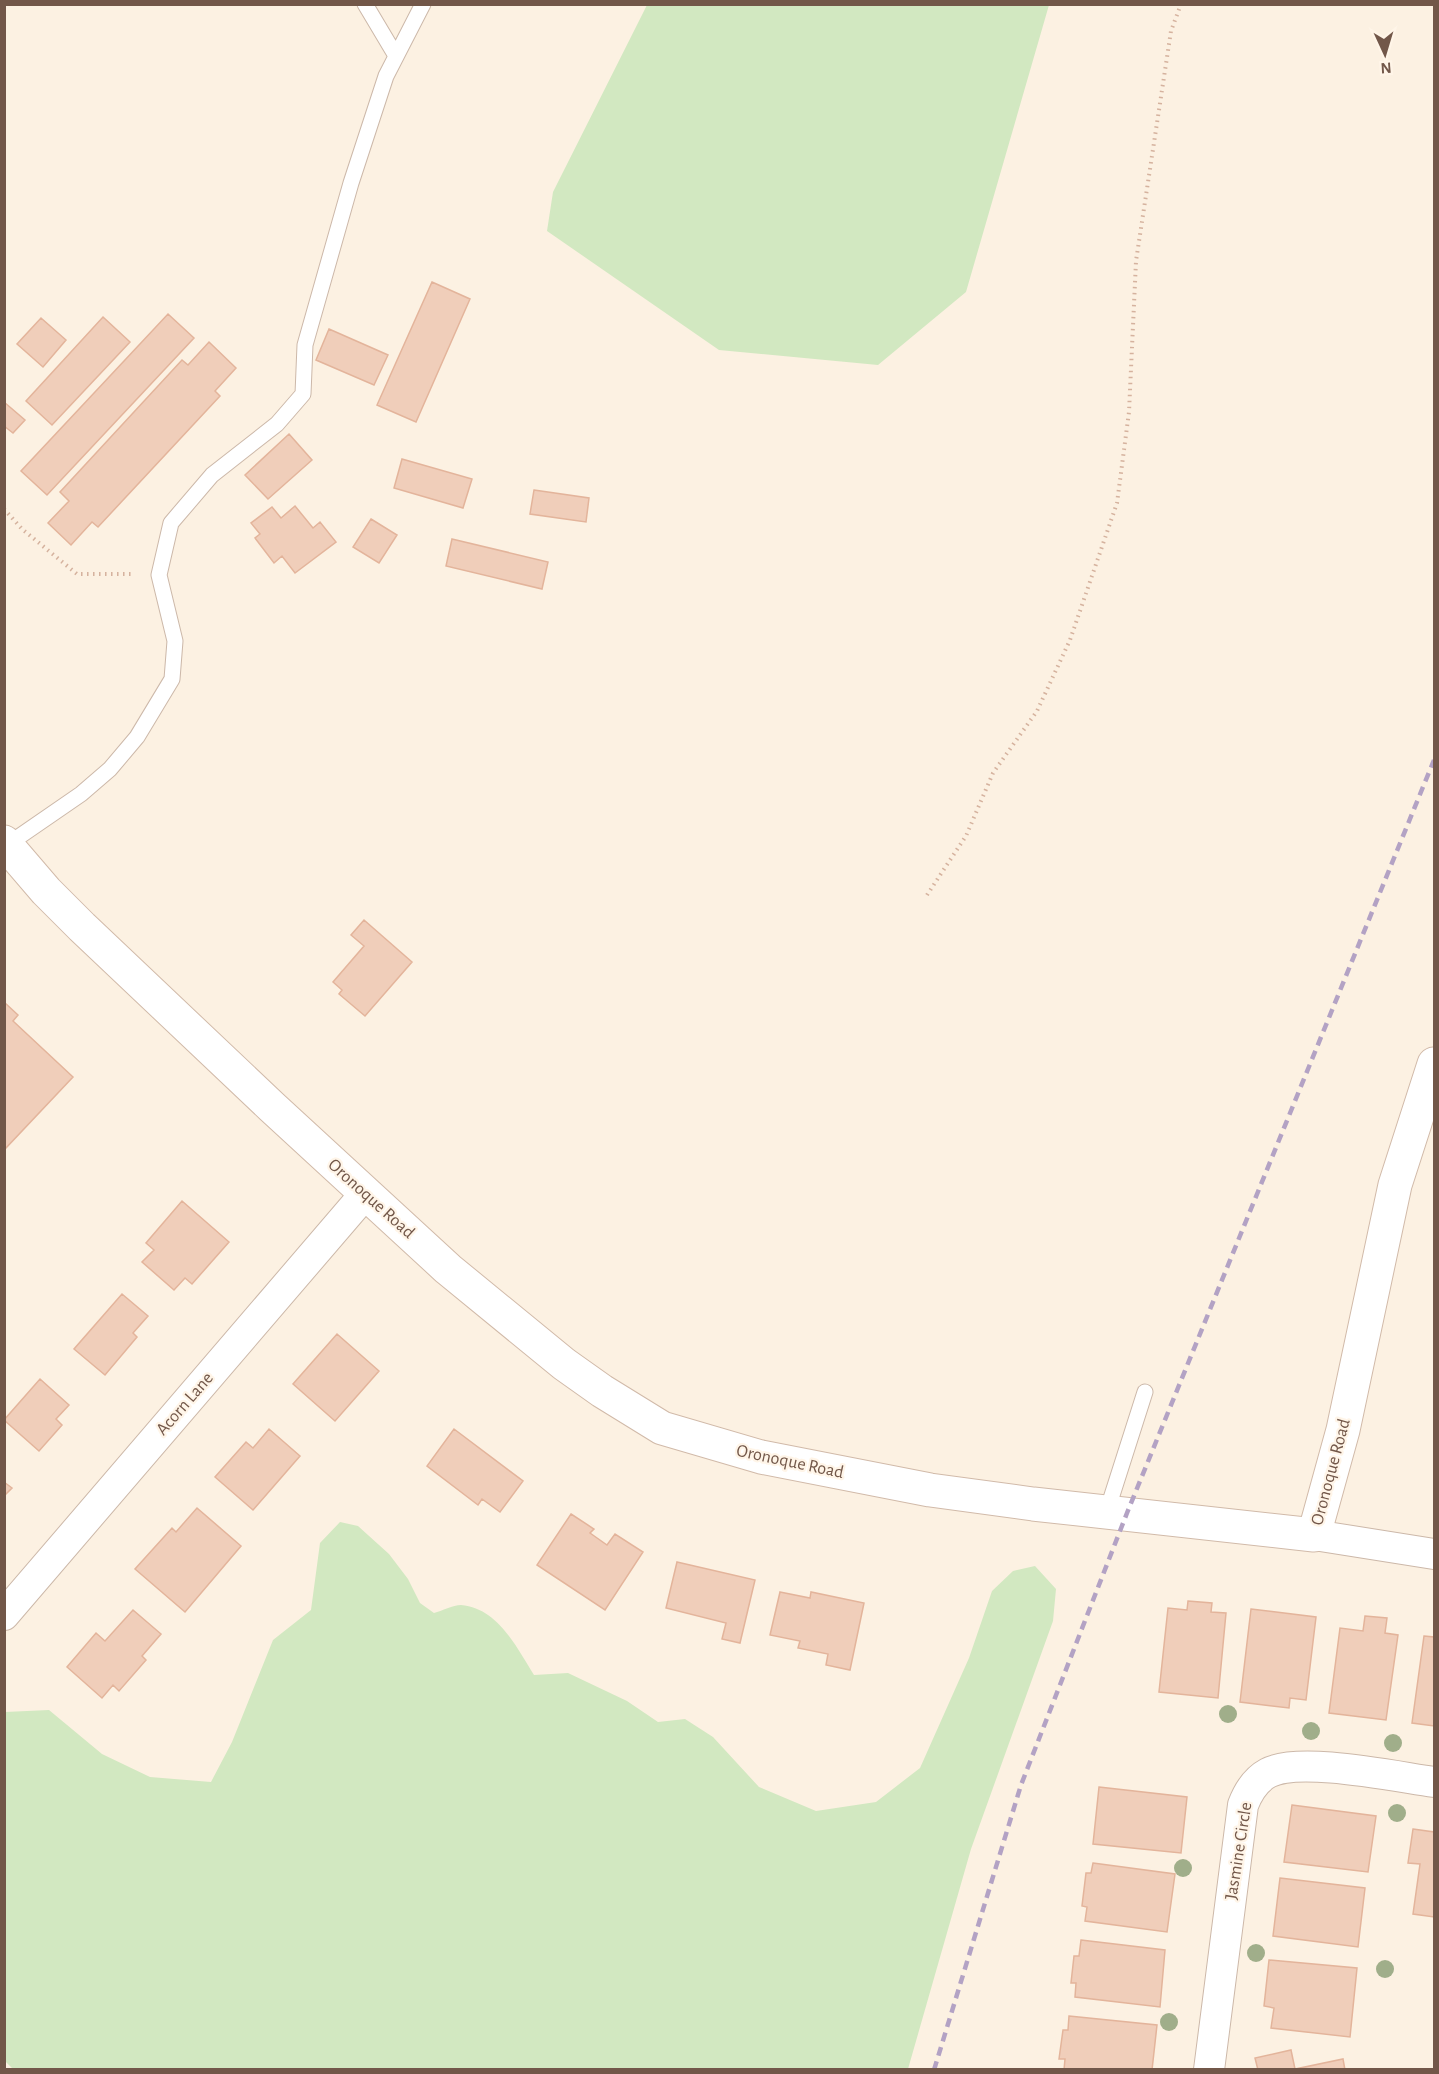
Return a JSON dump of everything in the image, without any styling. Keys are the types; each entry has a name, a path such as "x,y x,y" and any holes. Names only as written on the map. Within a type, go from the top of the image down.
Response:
{"street":[{"name":"Oronoque Road","path":"5,845 82,927 365,1194 448,1269 539,1344 602,1392 662,1428 721,1447 824,1470 964,1495 1314,1535 1349,1402 1368,1302 1395,1185 1434,1064"},
{"name":"Acorn Lane","path":"4,1615 365,1194"},
{"path":"1314,1535 1434,1554"},
{"name":"Jasmine Circle","path":"1209,2070 1243,1805 1253,1786 1268,1773 1298,1766 1434,1782"}],"lane":[{"path":"365,4 396,56"},
{"path":"5,845 81,794 110,769 137,737 172,680 174,641 159,575 171,524 212,475 277,424 303,394 305,345 351,183 386,76 423,4"},
{"path":"1107,1511 1145,1392"}],"path":[{"path":"927,895 966,836 993,773 1037,711 1070,640 1117,503 1130,412 1136,261 1171,31 1181,4"},
{"path":"4,509 22,529 77,574 159,575"}],"green space":[{"path":"647,5 1049,5 966,292 878,365 719,350 547,231 553,192"},
{"path":"340,1522 358,1526 389,1554 408,1579 420,1603 434,1613 461,1605 486,1613 505,1631 534,1675 568,1673 627,1701 658,1722 685,1719 713,1737 759,1787 816,1811 876,1802 920,1768 969,1658 992,1591 1013,1571 1035,1566 1056,1589 1053,1621 971,1849 908,2069 14,2070 5,2061 5,1712 49,1710 102,1754 150,1777 211,1782 232,1742 273,1640 311,1610 320,1543"}],"building":[{"path":"432,282 470,299 416,422 377,405"},
{"path":"168,314 194,338 47,495 21,471"},
{"path":"103,317 130,342 52,425 26,401"},
{"path":"41,318 66,340 43,367 17,344"},
{"path":"329,329 388,355 374,385 316,360"},
{"path":"209,342 236,368 215,391 220,396 98,527 92,522 71,545 48,523 69,501 60,492 182,360 188,365"},
{"path":"4,402 25,420 13,433 4,426"},
{"path":"289,434 312,460 268,499 245,475"},
{"path":"402,459 472,479 463,508 394,488"},
{"path":"534,490 589,498 586,522 530,514"},
{"path":"295,506 313,528 320,522 336,542 295,573 282,556 274,563 255,538 260,534 251,523 272,507 281,518"},
{"path":"371,519 397,535 379,563 353,547"},
{"path":"452,539 548,562 542,589 446,566"},
{"path":"364,920 412,962 365,1016 339,994 342,990 333,982 364,946 351,935"},
{"path":"4,1002 18,1015 13,1021 73,1077 4,1150"},
{"path":"182,1201 229,1242 192,1284 185,1278 174,1290 142,1262 154,1250 146,1243"},
{"path":"122,1294 148,1316 133,1333 137,1337 105,1375 74,1349"},
{"path":"337,1334 379,1371 335,1421 293,1384"},
{"path":"40,1379 69,1405 56,1419 62,1425 39,1451 4,1420"},
{"path":"269,1429 300,1456 253,1510 215,1477 246,1442 253,1448"},
{"path":"454,1429 523,1481 500,1512 482,1499 478,1505 427,1466"},
{"path":"4,1482 12,1488 4,1496"},
{"path":"197,1508 241,1546 185,1612 135,1569 172,1528 176,1532"},
{"path":"571,1514 594,1529 590,1533 607,1545 615,1534 643,1552 605,1610 537,1565"},
{"path":"677,1562 755,1580 740,1643 722,1639 726,1623 666,1608"},
{"path":"780,1592 810,1598 811,1592 864,1603 850,1670 826,1665 828,1654 798,1648 800,1641 770,1635"},
{"path":"1188,1601 1212,1603 1211,1612 1226,1613 1218,1698 1159,1692 1168,1608 1187,1610"},
{"path":"1251,1609 1316,1617 1306,1700 1290,1698 1289,1708 1240,1702"},
{"path":"133,1610 161,1634 142,1656 146,1660 119,1691 113,1685 102,1698 67,1667 96,1633 105,1641"},
{"path":"1365,1616 1387,1618 1385,1633 1398,1635 1386,1720 1329,1713 1340,1628 1363,1631"},
{"path":"1424,1636 1434,1637 1434,1726 1412,1723"},
{"path":"1099,1787 1187,1797 1181,1853 1093,1844"},
{"path":"1292,1805 1376,1816 1368,1872 1284,1862"},
{"path":"1413,1829 1434,1832 1434,1917 1413,1914 1420,1864 1408,1863"},
{"path":"1093,1863 1175,1874 1167,1932 1085,1921 1087,1907 1082,1906 1086,1873 1091,1873"},
{"path":"1280,1878 1365,1888 1358,1947 1273,1936"},
{"path":"1081,1940 1165,1950 1160,2007 1075,1997 1076,1983 1071,1983 1074,1956 1079,1956"},
{"path":"1269,1960 1357,1968 1350,2037 1271,2028 1274,2008 1264,2006"},
{"path":"1069,2016 1157,2025 1152,2070 1064,2070 1065,2059 1059,2059 1063,2030 1068,2030"},
{"path":"1291,2050 1295,2069 1343,2059 1345,2070 1258,2070 1255,2058"}],"railway":[{"path":"934,2070 1021,1785 1127,1513 1434,760"}]}
